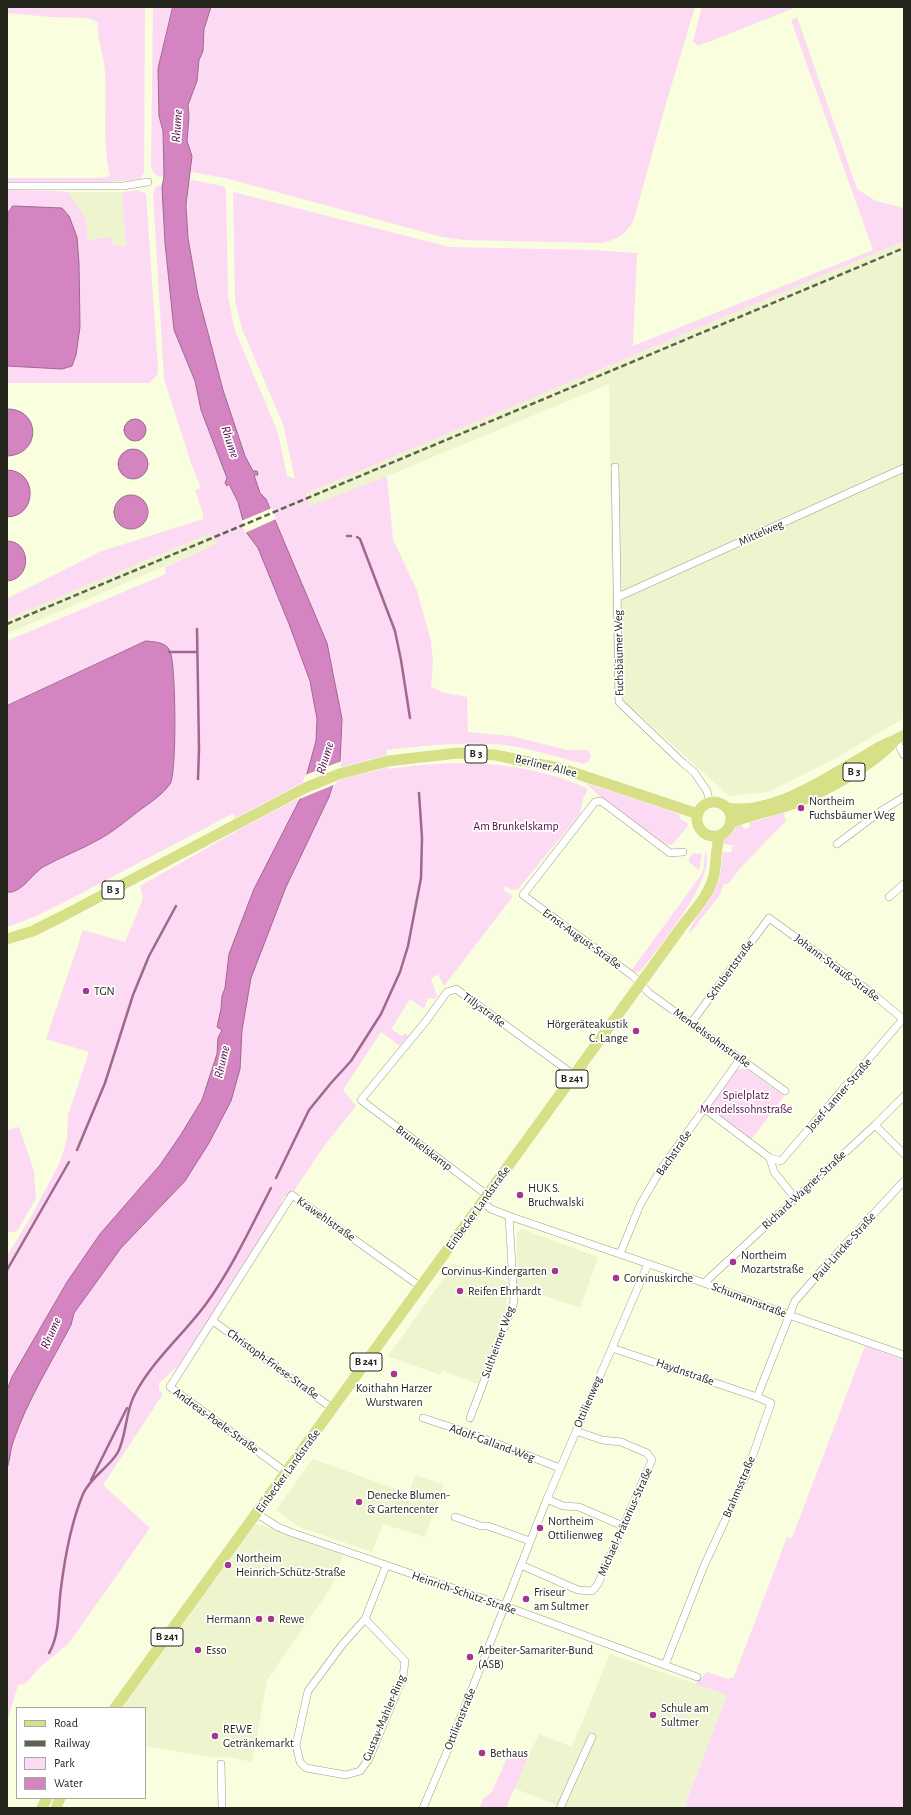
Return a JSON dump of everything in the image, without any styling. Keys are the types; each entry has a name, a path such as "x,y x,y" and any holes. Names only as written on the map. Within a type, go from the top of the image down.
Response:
{"main road":[{"name":"B 3","path":"727,808 738,810 789,797 841,770 878,748 900,738"},
{"name":"B 3","path":"731,823 744,817 774,810 807,798 882,755 900,738"},
{"name":"Berliner Allee","path":"7,939 33,931 61,917 305,788 339,774 388,761 458,753 495,755 563,770 698,814"},
{"path":"710,803 719,803 727,808 731,815 731,823 727,830 720,835 710,836 706,834 698,825 698,814 705,805 710,803"},
{"name":"Einbecker Landstraße","path":"685,922 703,891 707,880 709,868 709,848 706,834"},
{"name":"Einbecker Landstraße","path":"116,1707 287,1473 685,922 697,908 710,886 713,877 720,835"},
{"path":"42,1808 46,1799"}],"street":[{"path":"7,186 123,186 148,182"},
{"name":"Fuchsbäumer Weg","path":"615,467 619,702 694,772 707,791 710,803"},
{"name":"Mittelweg","path":"618,597 904,468"},
{"path":"900,738 904,755"},
{"path":"837,844 904,797"},
{"name":"Ernst-August-Straße","path":"640,984 633,976 523,896 595,802 601,801 670,853 683,852"},
{"path":"889,897 904,884"},
{"name":"Johann-Strauß-Straße","path":"769,918 868,990 904,1019"},
{"name":"Schubertstraße","path":"691,1023 769,918"},
{"name":"Mendelssohnstraße","path":"640,984 649,993 785,1091"},
{"name":"Tillystraße","path":"361,1100 447,992 456,989 574,1075"},
{"name":"Josef-Lanner-Straße","path":"770,1158 781,1161 904,1019"},
{"name":"Bachstraße","path":"620,1254 640,1205 661,1169 740,1059"},
{"name":"Richard-Wagner-Straße","path":"704,1283 796,1199 904,1096"},
{"name":"Brunkelskamp","path":"361,1100 485,1199"},
{"path":"705,1109 770,1158 774,1172 796,1199"},
{"path":"875,1125 904,1154"},
{"name":"Paul-Lincke-Straße","path":"788,1315 795,1301 904,1181"},
{"name":"Krawehlstraße","path":"213,1321 292,1195 421,1286"},
{"name":"Schumannstraße","path":"485,1199 491,1209 509,1216 704,1283 788,1315 904,1355"},
{"name":"Sultheimer Weg","path":"470,1418 514,1302 509,1216"},
{"name":"Ottilienweg","path":"505,1606 547,1499 648,1264"},
{"path":"757,1397 788,1315"},
{"name":"Christoph-Friese-Straße","path":"213,1321 333,1409"},
{"name":"Andreas-Poele-Straße","path":"213,1321 170,1387 287,1473"},
{"name":"Haydnstraße","path":"612,1348 757,1397"},
{"name":"Brahmsstraße","path":"665,1666 704,1566 746,1475 771,1403 757,1397"},
{"name":"Adolf-Galland-Weg","path":"423,1418 472,1434 560,1468"},
{"name":"Michael-Prätorius-Straße","path":"521,1565 578,1590 592,1591 598,1584 652,1460 647,1453 621,1442 602,1440 576,1431"},
{"path":"547,1499 563,1506 579,1507 623,1526"},
{"name":"Heinrich-Schütz-Straße","path":"256,1514 290,1532 505,1606 697,1677"},
{"path":"455,1517 481,1526 488,1526 530,1541"},
{"name":"Gustav-Mahler-Ring","path":"365,1619 405,1661 403,1677 369,1759 360,1771 346,1775 306,1768 300,1762 296,1745 308,1691 342,1645 365,1619 386,1566"},
{"name":"Ottilienstraße","path":"423,1808 505,1606"},
{"path":"560,1808 592,1737"},
{"path":"222,1764 222,1808"}],"shaded area":[{"path":"68,192 122,192 126,247 113,245 112,237 88,240 86,219"},
{"path":"904,241 904,718 829,762 768,792 729,796 640,715 614,701 609,384 387,476 310,506 305,494"},
{"path":"211,533 216,544 7,634 7,619"},
{"name":"Corvinus-Kindergarten","path":"522,1229 598,1257 580,1308 517,1286 517,1232"},
{"path":"454,1264 508,1282 506,1313 478,1384 443,1371 440,1375 388,1356"},
{"name":"Denecke Blumen- & Gartencenter","path":"313,1459 409,1494 415,1475 444,1485 425,1537 383,1524 372,1552 299,1527 276,1510"},
{"path":"250,1521 343,1555 332,1586 267,1680 252,1762 228,1757 216,1758 146,1746 146,1707 114,1707"},
{"name":"Schule am Sultmer","path":"610,1654 727,1695 684,1808 564,1808 514,1788 539,1734 572,1747"}],"green space":[{"path":"7,7 145,7 144,173 140,179 102,183 7,183 7,178 101,178 110,176 105,137 105,71 98,34 98,22 88,18 50,17 7,13"},
{"path":"153,7 173,7 166,35 159,116 163,131 164,176 159,177 154,173 151,167"},
{"path":"211,7 695,7 634,219 628,229 621,236 601,243 465,240 442,237 225,178 191,172 192,156 187,141 189,117 188,105 197,81 199,60 203,51 204,29"},
{"path":"702,7 797,7 698,46 693,41"},
{"name":"Am Brunkelskamp","path":"797,17 857,189 876,201 904,208 904,241 305,494 310,506 387,476 393,539 417,591 431,641 433,663 431,687 445,693 467,697 468,732 511,736 567,750 588,750 591,755 589,761 584,764 514,746 478,744 438,745 386,750 389,769 439,764 490,764 540,772 564,779 588,789 583,799 580,814 518,889 512,890 505,886 503,890 513,896 444,986 438,974 431,979 437,996 435,999 428,998 424,1009 410,999 391,1029 402,1036 405,1033 408,1036 400,1046 381,1032 343,1090 356,1106 324,1146 294,1191 284,1197 274,1219 179,1365 159,1383 159,1390 163,1394 103,1485 150,1528 69,1643 39,1668 25,1684 18,1685 7,1722 7,1256 32,1215 60,1162 67,1139 68,1115 89,1052 46,1039 83,930 125,942 143,899 140,886 235,832 234,813 56,906 32,918 7,927 7,641 166,574 165,567 216,544 211,533 7,619 7,599 99,552 203,519 203,514 195,490 201,488 191,463 164,379 153,193 155,188 163,184 165,243 174,330 195,381 201,410 252,471 230,416 203,316 193,272 190,250 187,205 189,183 192,180 223,186 226,190 228,295 234,328 278,433 287,476 295,479 283,424 242,329 235,301 233,192 450,247 591,250 637,253 633,346 873,250 791,20"},
{"path":"7,190 68,192 86,219 88,240 112,237 113,245 126,247 122,192 138,190 146,194 158,368 157,375 149,383 7,383"},
{"path":"575,778 658,805 680,815 679,818 687,823 688,826 672,845 665,844 601,798 587,784"},
{"path":"784,813 786,821 742,866 728,884 724,884 719,896 690,933 689,931 698,914 720,852 731,852 733,845 721,844 727,835 742,821 743,828 746,829 750,827 749,819"},
{"path":"705,851 707,862 703,877 684,912 641,971 631,971 701,875 704,867"},
{"path":"693,853 702,854 699,870 689,862 689,859"},
{"name":"Spielplatz Mendelssohnstraße","path":"745,1068 784,1096 751,1140 713,1111 712,1103 736,1070"},
{"path":"19,1127 34,1171 36,1199 17,1231 7,1233 7,1130"},
{"path":"865,1346 904,1360 904,1808 684,1808 727,1695 695,1684 707,1672 728,1679 734,1677 787,1537 792,1538"},
{"path":"511,1749 528,1757 506,1808 479,1808 484,1798 492,1792"}],"water":[{"name":"Rhume","path":"173,7 211,7 204,29 203,51 199,60 197,81 188,105 189,117 187,141 192,156 186,205 188,238 198,295 223,390 245,456 253,471 257,471 258,475 254,475 260,493 266,499 327,643 342,719 340,762 329,797 286,887 251,978 242,1030 240,1069 231,1101 209,1143 185,1181 121,1248 74,1313 71,1325 25,1412 12,1445 7,1469 7,1390 12,1377 67,1282 100,1234 160,1165 202,1100 217,1054 218,1038 222,1030 217,1027 222,996 225,988 229,954 254,889 300,799 316,741 317,719 310,681 258,548 246,532 238,502 229,484 227,486 225,483 227,478 201,410 195,381 174,330 165,243 162,188 164,176 163,131 159,116 158,69"},
{"path":"13,206 62,208 69,216 77,237 80,327 76,355 72,366 62,369 7,366 8,213"},
{"path":"7,409 18,411 26,416 31,423 33,432 27,448 18,454 7,456"},
{"path":"135,419 143,422 146,430 143,438 135,441 127,438 124,430 127,422"},
{"path":"133,449 144,453 148,464 144,475 133,479 122,475 118,464 122,453"},
{"path":"7,470 17,472 24,477 29,485 30,494 29,502 24,510 17,515 7,517"},
{"path":"128,495 134,495 143,500 147,506 147,518 143,524 134,529 128,529 119,524 114,515 114,509 119,500"},
{"path":"7,541 15,543 21,547 25,553 26,561 25,568 21,574 15,579 7,581"},
{"path":"146,641 160,643 166,646 170,651 172,660 174,676 175,741 174,761 170,784 156,798 120,826 91,844 43,867 22,887 12,892 7,892 7,706"}],"pier":[{"path":"272,508 276,519 245,533 241,521"},
{"path":"342,761 336,784 297,800 305,775"}],"waterway":[{"path":"357,537 360,539 395,631 410,718"},
{"path":"197,629 198,779"},
{"path":"169,652 197,652"},
{"path":"276,1178 309,1110 351,1061 381,1014 400,972 408,946 421,878 422,838 419,793"},
{"path":"77,1150 105,1083 133,995 149,956 176,906"},
{"path":"7,1270 69,1162"},
{"path":"49,1653 53,1646 57,1630 60,1596 69,1540 75,1516 83,1494 95,1477 110,1463 118,1452 123,1438 129,1408 142,1382 159,1359 206,1304 241,1247 271,1188"},
{"path":"91,1480 127,1408"}],"railway":[{"path":"7,624 904,248"}],"place":[{"name":"Northeim Fuchsbäumer Weg","path":"801,808"},
{"name":"TGN","path":"86,991"},
{"name":"Hörgeräteakustik C. Lange","path":"636,1031"},
{"name":"HUK S. Bruchwalski","path":"520,1195"},
{"name":"Northeim Mozartstraße","path":"733,1262"},
{"name":"Corvinus-Kindergarten","path":"555,1271"},
{"name":"Corvinuskirche","path":"616,1278"},
{"name":"Reifen Ehrhardt","path":"460,1291"},
{"name":"Koithahn Harzer Wurstwaren","path":"394,1374"},
{"name":"Denecke Blumen- & Gartencenter","path":"359,1502"},
{"name":"Northeim Ottilienweg","path":"540,1528"},
{"name":"Northeim Heinrich-Schütz-Straße","path":"228,1565"},
{"name":"Friseur am Sultmer","path":"526,1599"},
{"name":"Hermann","path":"259,1619"},
{"name":"Rewe","path":"271,1619"},
{"name":"Esso","path":"198,1650"},
{"name":"Arbeiter-Samariter-Bund (ASB)","path":"470,1657"},
{"name":"Schule am Sultmer","path":"653,1715"},
{"name":"REWE Getränkemarkt","path":"215,1736"},
{"name":"Bethaus","path":"482,1753"}]}
